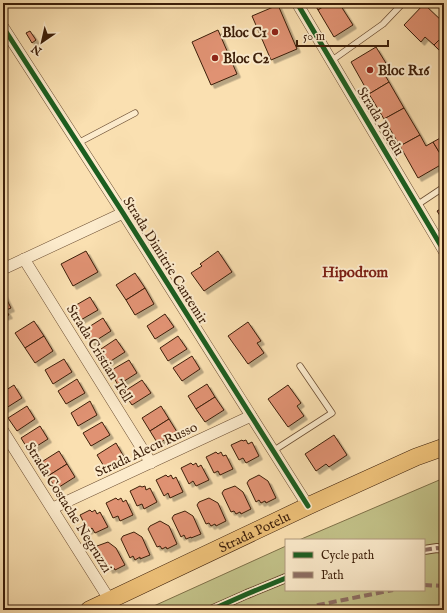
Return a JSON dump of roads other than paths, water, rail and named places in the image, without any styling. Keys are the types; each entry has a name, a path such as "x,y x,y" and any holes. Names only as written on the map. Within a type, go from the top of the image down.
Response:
{"main road":[{"name":"Strada Potelu","path":"89,610 308,506 416,457 444,447"}],"street":[{"name":"Strada Potelu","path":"297,3 444,252"},
{"name":"Strada Dimitrie Cantemir","path":"3,27 123,212 308,506"},
{"path":"3,269 123,212"},
{"name":"Strada Cristian Tell","path":"24,259 151,463"},
{"name":"Strada Alecu Russo","path":"53,508 251,416"},
{"name":"Strada Costache Negruzzi","path":"3,431 110,599"},
{"path":"425,550 437,548 444,549"},
{"path":"211,610 285,578"}],"lane":[{"path":"331,62 383,24 403,3"},
{"path":"78,143 135,113"},
{"path":"417,205 444,187"},
{"path":"273,451 332,412 300,366"}],"place":[{"name":"Bloc C1","path":"275,32"},
{"name":"Bloc C2","path":"215,58"},
{"name":"Bloc R16","path":"370,70"}],"district":[{"name":"Hipodrom","path":"355,272"}]}
